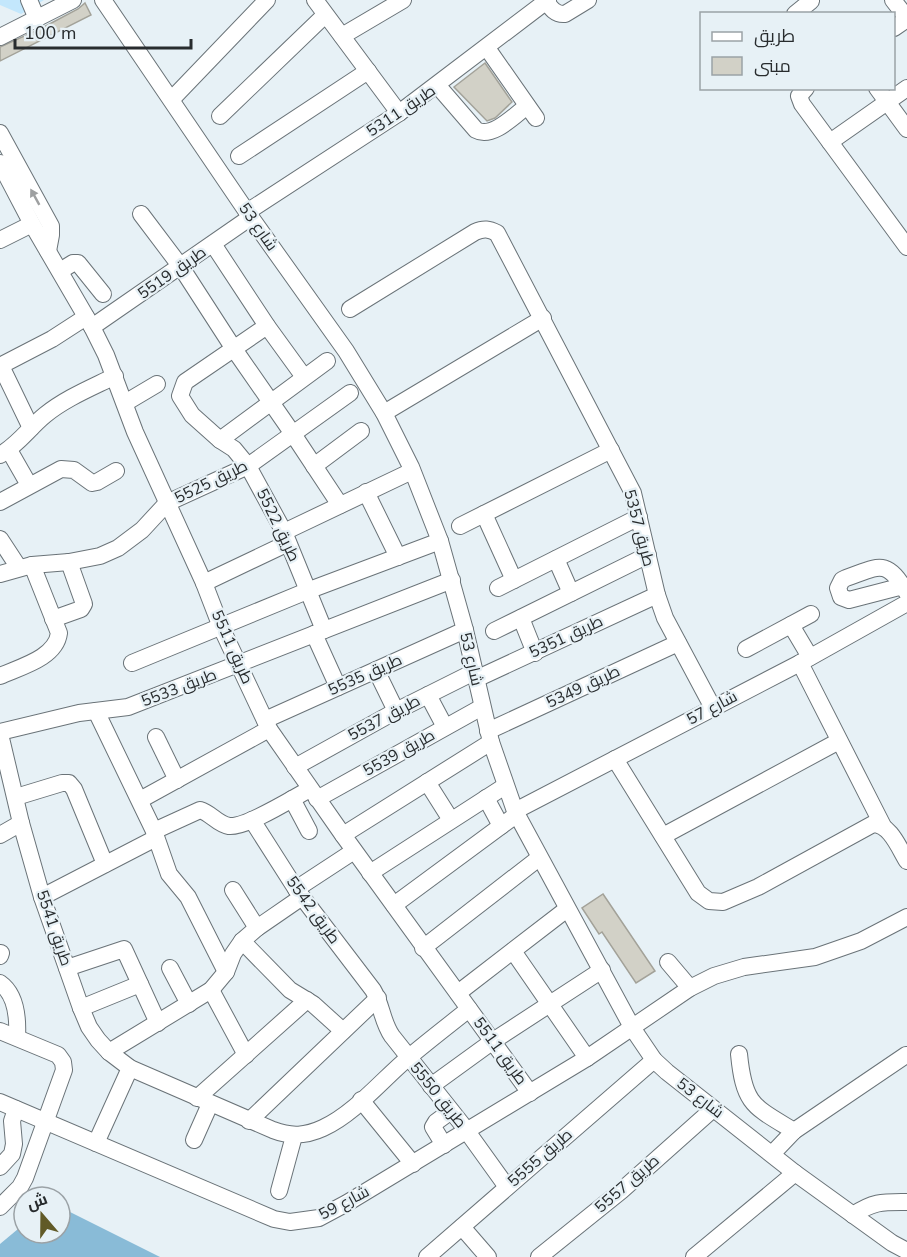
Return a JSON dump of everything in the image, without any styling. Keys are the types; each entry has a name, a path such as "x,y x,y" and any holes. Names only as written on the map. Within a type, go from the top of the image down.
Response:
{"street":[{"path":"28,0 37,19"},
{"name":"شارع 53","path":"103,0 249,215 346,351 384,413 412,471 440,541 465,630 482,707 515,813 633,1029 654,1060 713,1108 795,1173 892,1243 907,1251"},
{"path":"172,99 267,0"},
{"path":"315,0 399,114"},
{"path":"342,36 403,0"},
{"path":"546,0 556,13 565,14 588,0"},
{"name":"طريق 5311","path":"249,215 438,86 546,0"},
{"path":"892,0 907,19"},
{"path":"0,37 66,2"},
{"path":"799,12 814,5"},
{"path":"220,116 325,15"},
{"path":"438,86 480,133 490,132 532,112 487,48"},
{"path":"239,156 368,71"},
{"path":"830,142 907,88"},
{"path":"878,90 907,129"},
{"path":"802,92 802,104 905,240"},
{"path":"0,133 51,226 48,251"},
{"name":"طريق 5511","path":"0,163 32,224 89,322 115,376 135,432 204,583 221,627 267,724 423,948 530,1093"},
{"path":"141,214 181,267 340,505"},
{"name":"طريق 5519","path":"31,428 0,366 89,322 181,267 249,215"},
{"path":"0,240 32,224"},
{"name":"طريق 5357","path":"350,309 475,232 490,229 497,233 633,493 657,595 678,643 712,708"},
{"path":"213,244 304,377"},
{"path":"60,271 73,263 78,263 103,294"},
{"path":"384,413 543,318"},
{"path":"234,349 267,326"},
{"name":"طريق 5522","path":"234,349 185,382 180,396 184,405 220,440 234,449 248,466 286,538 307,591 338,687"},
{"path":"220,440 327,361"},
{"path":"29,485 4,452 50,411 70,398 115,376"},
{"path":"125,403 157,384"},
{"name":"طريق 5525","path":"0,574 25,567 100,556 118,548 142,530 167,503 248,466 350,393"},
{"path":"314,466 361,431"},
{"path":"460,526 611,450"},
{"path":"0,502 61,470 74,470 92,483 97,483 116,471"},
{"path":"204,583 340,505 412,471"},
{"path":"366,492 398,557"},
{"path":"484,514 514,580"},
{"path":"498,588 639,517"},
{"path":"0,539 25,567 59,633 55,646 36,659 0,676"},
{"path":"132,663 307,591 440,541"},
{"path":"494,631 648,555"},
{"path":"556,559 571,593"},
{"path":"53,620 81,609 84,604 69,562"},
{"name":"طريق 5533","path":"0,733 96,711 128,707 452,580"},
{"name":"طريق 5351","path":"475,675 535,652 657,595"},
{"name":"شارع 57","path":"393,905 501,826 515,813 805,660 907,603"},
{"path":"746,649 811,614"},
{"path":"521,618 535,652"},
{"path":"791,625 839,741 884,826 907,861"},
{"name":"طريق 5535","path":"140,800 177,780 267,724 338,687 465,630"},
{"name":"طريق 5349","path":"490,736 678,643"},
{"path":"376,670 396,711"},
{"name":"طريق 5537","path":"295,767 396,711 475,675"},
{"path":"428,695 444,727"},
{"name":"طريق 5539","path":"314,794 482,707"},
{"path":"96,711 140,800 169,874 188,897 226,972"},
{"name":"طريق 5541","path":"0,733 21,823 42,897 89,1027 109,1052 130,1068 249,1120 283,1134 294,1136"},
{"path":"343,835 427,782 490,736"},
{"path":"156,737 177,780"},
{"path":"663,836 839,741"},
{"path":"615,759 698,893 709,902 723,902 758,887 868,825 884,826"},
{"path":"427,782 452,820"},
{"path":"16,797 69,783 74,789 105,864"},
{"path":"370,873 505,786"},
{"path":"42,897 200,810 230,826 252,820 292,799 314,794"},
{"path":"486,798 501,826"},
{"path":"292,799 309,831"},
{"name":"طريق 5542","path":"252,820 299,893 378,998"},
{"path":"0,835 21,823"},
{"path":"109,1052 212,990 226,972 233,954 242,941 354,851"},
{"path":"423,948 539,858"},
{"path":"233,890 257,928"},
{"path":"458,993 567,909"},
{"name":"شارع 59","path":"0,1101 274,1219 290,1222 319,1218 413,1164 587,1058 633,1029 690,988 729,970 815,957 831,952 861,941 907,917"},
{"path":"242,941 290,990 319,1008 343,1031"},
{"path":"67,968 124,949 158,1023"},
{"path":"513,951 587,1058"},
{"path":"668,962 690,988"},
{"path":"170,968 189,1004"},
{"path":"431,1086 492,1041 602,970"},
{"path":"0,983 7,990 15,1007 17,1037"},
{"path":"81,1008 140,984"},
{"path":"212,990 246,1055"},
{"path":"249,1120 378,998"},
{"name":"طريق 5550","path":"378,998 386,1028 467,1131 507,1187"},
{"path":"194,1140 204,1101 246,1055 307,1000"},
{"path":"279,1191 294,1136 324,1128 361,1100 469,1008"},
{"path":"0,1031 58,1055 63,1062 64,1070 25,1178 20,1187 0,1207"},
{"path":"739,1054 741,1078 747,1094 758,1109 794,1131"},
{"path":"772,1154 794,1131 906,1055"},
{"name":"طريق 5555","path":"427,1257 654,1060"},
{"path":"96,1143 130,1068"},
{"path":"361,1100 413,1164"},
{"path":"0,1167 12,1154 6,1134 16,1108"},
{"name":"طريق 5557","path":"538,1257 621,1191 713,1108"},
{"path":"444,1145 433,1127 451,1111"},
{"path":"694,1257 795,1173"},
{"path":"853,1215 865,1206 878,1202 907,1202"},
{"path":"462,1227 488,1257"}],"shaded area":[{"path":"0,0 44,0 21,14 0,5"},
{"path":"72,1213 160,1257 0,1257 0,1244 12,1234 12,1245 72,1245"}],"building":[{"path":"85,3 91,15 0,61 0,47 42,28"},
{"path":"485,63 512,102 495,118 487,121 454,87"},
{"path":"603,894 655,971 636,983 602,932 599,934 582,908"}]}
